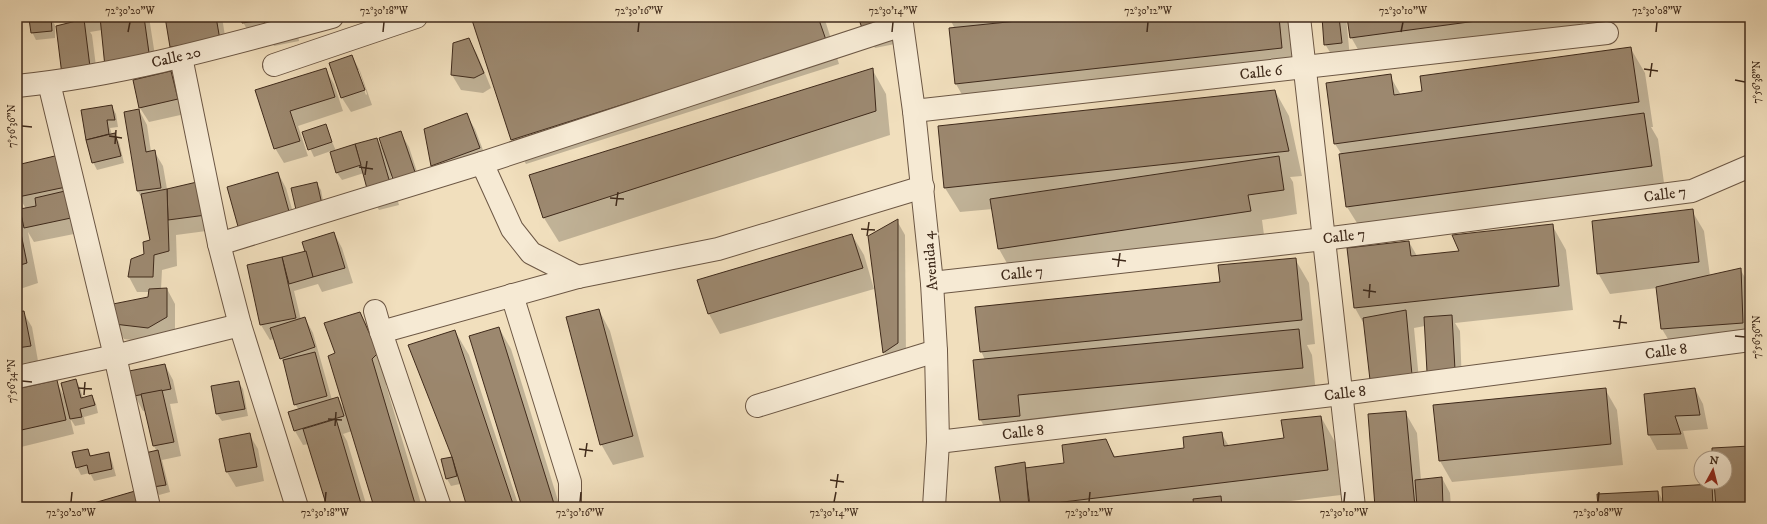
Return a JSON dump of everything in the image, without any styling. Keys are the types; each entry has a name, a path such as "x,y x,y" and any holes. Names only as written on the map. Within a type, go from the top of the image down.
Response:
{"street":[{"name":"Calle 20","path":"17,86 49,82 182,57 332,17"},
{"path":"274,65 416,17"},
{"path":"1299,17 1354,507"},
{"path":"220,244 482,163 902,21"},
{"name":"Avenida 4","path":"902,21 923,187 932,283 936,352 938,442 934,507"},
{"name":"Calle 6","path":"914,111 1607,34"},
{"path":"182,57 220,244 240,325 297,507"},
{"path":"49,82 150,507"},
{"path":"482,163 512,230 531,254 578,277"},
{"name":"Calle 7","path":"932,283 1324,239 1692,191 1750,166"},
{"path":"380,332 578,277 718,249 923,187"},
{"path":"512,295 570,482 570,507"},
{"path":"375,311 380,332 440,507"},
{"path":"17,377 115,356 240,325"},
{"name":"Calle 8","path":"938,442 1341,394 1750,340"},
{"path":"757,406 936,352"}],"building":[{"path":"51,17 52,31 31,33 29,19"},
{"path":"100,17 144,17 150,60 105,67"},
{"path":"165,17 216,17 220,40 170,47"},
{"path":"241,17 263,17 264,20 242,23"},
{"path":"264,17 289,17 291,26 265,31"},
{"path":"471,17 818,17 826,40 511,140"},
{"path":"858,17 893,17 862,28"},
{"path":"948,17 980,17 949,20"},
{"path":"1056,17 1279,17 1282,48 955,84 949,28"},
{"path":"1322,17 1339,17 1342,43 1324,45"},
{"path":"1347,17 1506,17 1350,38"},
{"path":"84,19 90,67 62,75 56,26"},
{"path":"469,38 484,73 474,78 451,75 453,43"},
{"path":"1631,47 1639,102 1334,144 1326,83 1391,74 1394,95 1422,91 1420,76"},
{"path":"352,55 365,90 341,98 329,63"},
{"path":"326,68 335,97 290,111 300,141 274,149 255,90"},
{"path":"873,68 876,111 543,218 529,175"},
{"path":"171,71 178,99 139,108 133,80"},
{"path":"1275,90 1289,151 944,188 938,126"},
{"path":"112,105 115,120 107,120 109,134 86,140 81,110"},
{"path":"139,109 146,152 155,150 161,188 137,191 124,112"},
{"path":"467,113 480,148 431,166 424,129"},
{"path":"1644,113 1652,166 1346,207 1339,154"},
{"path":"326,124 332,142 308,150 302,132"},
{"path":"401,131 416,175 394,182 379,138"},
{"path":"115,133 121,156 92,163 86,140"},
{"path":"377,138 392,190 369,196 355,144"},
{"path":"355,144 361,165 336,173 330,152"},
{"path":"59,155 66,187 18,197 17,165"},
{"path":"1279,156 1284,190 1248,195 1251,211 998,249 990,199"},
{"path":"278,172 290,215 239,230 227,187"},
{"path":"197,182 206,215 168,220 167,189"},
{"path":"317,182 323,209 297,214 291,188"},
{"path":"167,189 169,251 154,255 153,277 128,277 131,259 144,254 143,242 150,240 141,194"},
{"path":"65,191 71,218 24,228 20,209 36,206 35,198"},
{"path":"1693,209 1699,262 1597,274 1592,221"},
{"path":"17,214 27,263 17,266"},
{"path":"898,219 898,343 883,353 868,236"},
{"path":"1553,224 1559,286 1354,308 1347,248 1409,241 1411,256 1459,251 1452,235"},
{"path":"334,232 345,268 313,277 302,242"},
{"path":"852,234 863,268 708,314 697,280"},
{"path":"306,251 313,277 289,284 282,257"},
{"path":"282,257 296,318 260,325 247,265"},
{"path":"1296,258 1302,320 980,352 975,307 1220,282 1218,265"},
{"path":"1741,268 1743,323 1661,329 1656,287"},
{"path":"167,288 167,317 148,328 114,324 113,304 148,297 149,289"},
{"path":"599,309 633,436 600,445 566,317"},
{"path":"1406,310 1412,375 1370,380 1363,318"},
{"path":"24,311 31,346 17,348 17,312"},
{"path":"360,312 378,353 372,359 416,507 374,507 328,356 335,353 324,323"},
{"path":"1452,315 1455,370 1427,372 1424,317"},
{"path":"305,317 315,347 280,359 270,328"},
{"path":"499,327 555,507 522,507 469,336"},
{"path":"1299,329 1303,368 1018,395 1020,416 979,420 973,360"},
{"path":"455,330 514,507 467,507 452,457 408,345"},
{"path":"315,352 327,396 294,405 283,360"},
{"path":"165,364 171,389 134,396 129,371"},
{"path":"76,379 81,398 92,395 95,405 80,409 82,417 70,419 61,383"},
{"path":"57,380 66,420 17,431 17,389"},
{"path":"239,381 245,409 216,414 211,386"},
{"path":"1606,388 1611,444 1439,461 1433,405"},
{"path":"1695,388 1700,415 1675,416 1681,434 1648,435 1644,394"},
{"path":"162,390 174,442 153,446 141,394"},
{"path":"338,397 344,416 294,431 288,412"},
{"path":"1406,411 1415,507 1375,507 1368,414"},
{"path":"1321,416 1328,470 1030,506 1025,468 1064,463 1062,445 1106,439 1114,457 1184,448 1183,437 1222,432 1224,446 1284,438 1281,420"},
{"path":"336,419 362,507 327,507 303,429"},
{"path":"250,433 257,467 226,472 219,439"},
{"path":"1750,446 1750,507 1716,507 1715,490 1733,490 1733,450 1712,450 1712,448"},
{"path":"88,449 90,456 109,452 112,469 89,474 87,465 76,468 72,452"},
{"path":"158,450 166,485 153,487 145,453"},
{"path":"452,457 457,476 446,479 441,459"},
{"path":"1025,462 1029,507 1001,507 995,467"},
{"path":"1442,477 1443,507 1417,507 1415,480"},
{"path":"1693,485 1693,490 1712,490 1713,507 1663,507 1662,487"},
{"path":"135,491 140,507 88,507 87,505"},
{"path":"1658,491 1659,507 1598,507 1597,494"},
{"path":"1221,496 1222,507 1194,507 1193,499"}]}
